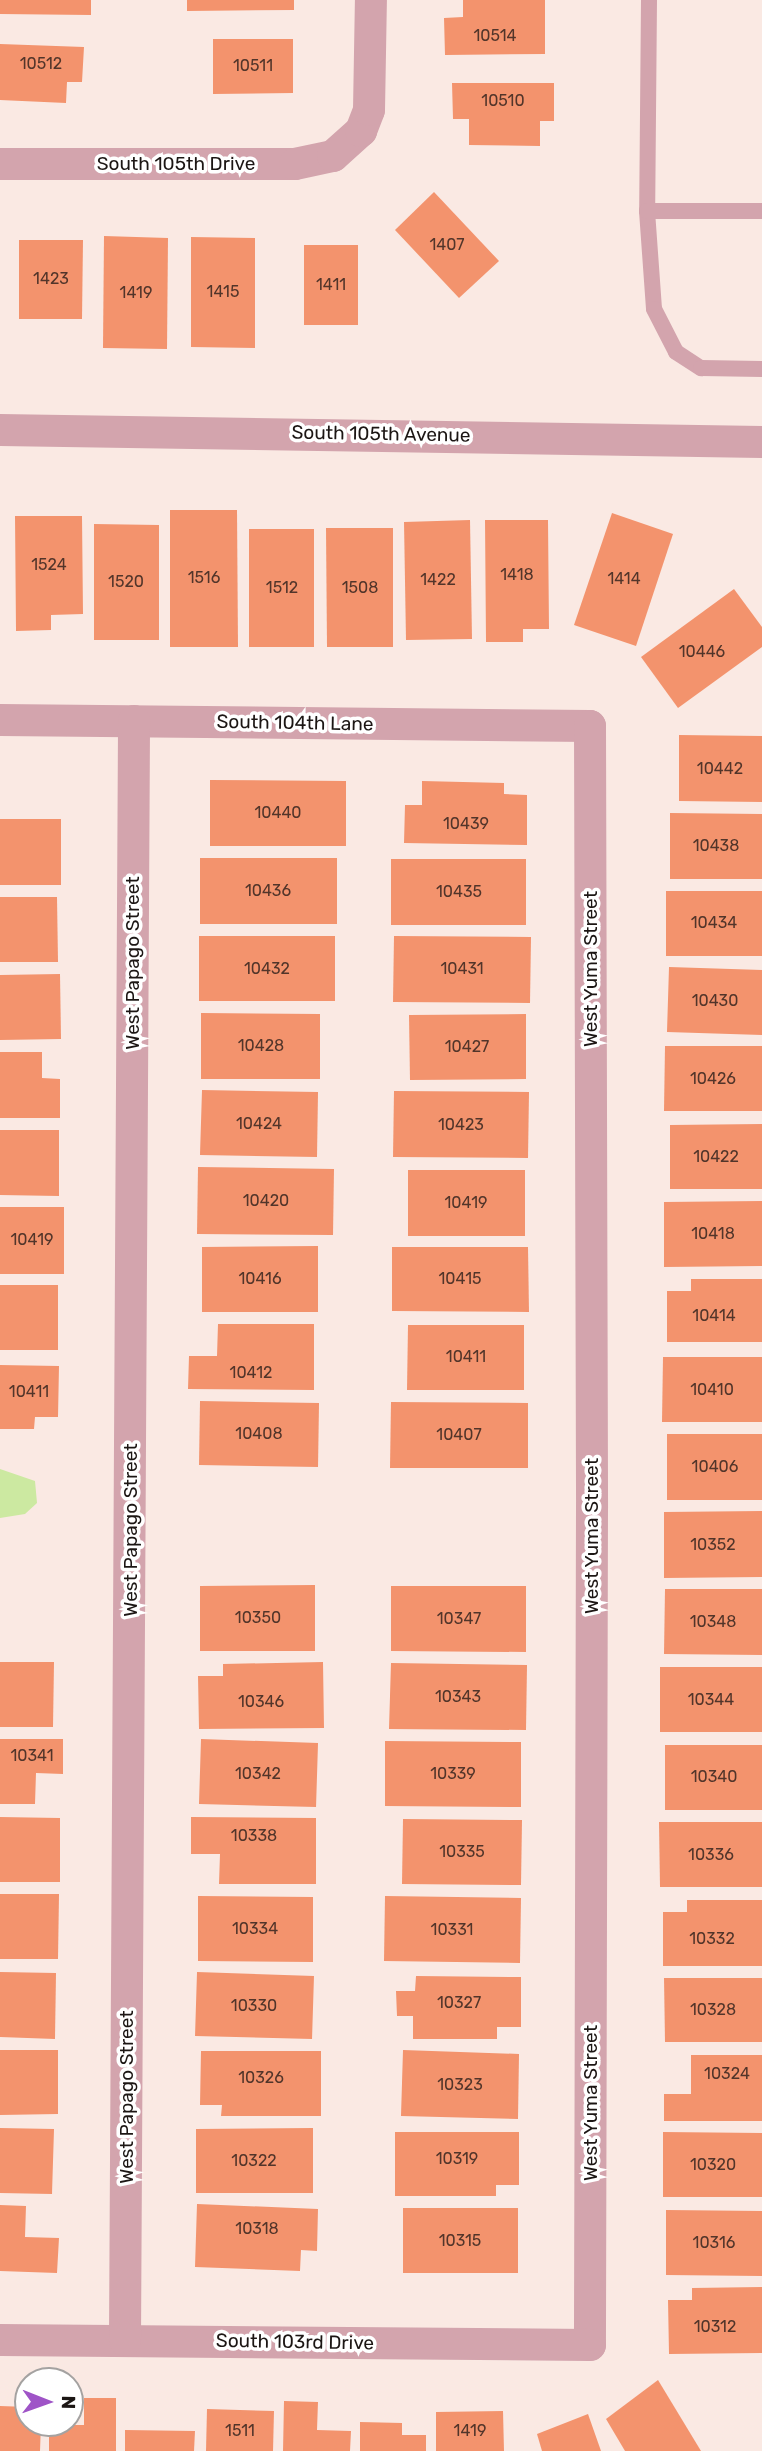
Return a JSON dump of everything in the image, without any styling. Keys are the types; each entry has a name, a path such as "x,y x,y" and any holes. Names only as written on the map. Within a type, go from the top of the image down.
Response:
{"street":[{"name":"South 105th Drive","path":"0,164 295,164 349,146 369,110 371,0"},
{"name":"South 105th Avenue","path":"0,430 762,442"},
{"name":"South 104th Lane","path":"0,720 590,726"},
{"name":"West Papago Street","path":"125,2340 134,721"},
{"name":"West Yuma Street","path":"590,726 590,2345"},
{"name":"South 103rd Drive","path":"0,2340 590,2345"}],"lane":[{"path":"649,0 647,211 654,309 676,352 701,368 762,369"},
{"path":"647,211 762,211"}],"green space":[{"path":"0,1469 35,1481 37,1503 25,1514 0,1518"}],"building":[{"path":"0,0 91,0 91,15 0,14"},
{"path":"187,0 294,0 294,10 187,11"},
{"path":"463,0 545,0 545,54 445,55 444,18 463,17"},
{"path":"213,39 293,39 293,93 213,94"},
{"path":"0,44 84,47 82,82 67,82 66,103 0,100"},
{"path":"452,83 554,83 554,121 540,121 540,146 469,145 469,119 453,119"},
{"path":"434,192 499,261 459,298 395,230"},
{"path":"104,236 168,238 167,349 103,348"},
{"path":"191,237 255,238 255,348 191,347"},
{"path":"19,240 83,240 82,319 19,319"},
{"path":"304,245 358,245 358,325 304,325"},
{"path":"170,510 237,510 238,647 170,647"},
{"path":"612,513 673,534 636,646 574,625"},
{"path":"15,516 82,516 83,614 51,615 51,630 16,631"},
{"path":"470,520 472,639 406,640 404,522"},
{"path":"485,520 548,520 549,629 523,629 523,642 486,642"},
{"path":"94,524 159,525 159,640 94,640"},
{"path":"326,528 393,528 393,647 327,647"},
{"path":"249,529 314,529 314,647 249,647"},
{"path":"734,589 762,627 762,647 678,708 641,657"},
{"path":"679,735 762,736 762,802 679,801"},
{"path":"210,780 346,781 346,846 210,846"},
{"path":"422,781 504,783 504,794 527,795 527,845 404,843 405,805 422,805"},
{"path":"670,813 762,814 762,879 670,879"},
{"path":"0,819 61,819 61,885 0,885"},
{"path":"200,858 337,858 337,924 200,924"},
{"path":"391,859 526,859 526,925 391,925"},
{"path":"666,891 762,891 762,956 666,956"},
{"path":"0,897 57,897 58,962 0,962"},
{"path":"199,936 335,936 335,1001 199,1001"},
{"path":"394,936 531,937 530,1003 393,1002"},
{"path":"669,967 762,970 762,1035 667,1032"},
{"path":"60,974 61,1039 0,1040 0,975"},
{"path":"201,1013 320,1014 320,1079 201,1079"},
{"path":"526,1014 526,1079 410,1080 409,1015"},
{"path":"665,1046 762,1046 762,1111 664,1111"},
{"path":"0,1052 42,1052 42,1078 60,1079 60,1118 0,1118"},
{"path":"202,1090 318,1092 317,1157 200,1155"},
{"path":"394,1091 529,1092 528,1158 393,1157"},
{"path":"762,1124 762,1189 670,1189 670,1125"},
{"path":"0,1130 59,1130 59,1196 0,1195"},
{"path":"198,1167 334,1169 333,1235 197,1234"},
{"path":"408,1170 525,1170 525,1236 408,1236"},
{"path":"762,1201 762,1266 664,1267 664,1202"},
{"path":"0,1207 64,1207 64,1274 0,1274"},
{"path":"318,1246 318,1312 202,1312 202,1247"},
{"path":"392,1247 528,1247 529,1312 392,1311"},
{"path":"691,1279 762,1279 762,1342 667,1342 667,1291 691,1291"},
{"path":"0,1285 58,1285 58,1350 0,1350"},
{"path":"218,1324 314,1324 314,1390 188,1389 189,1356 217,1356"},
{"path":"408,1325 524,1325 524,1390 407,1390"},
{"path":"663,1357 762,1357 762,1422 662,1422"},
{"path":"0,1365 59,1366 58,1417 35,1417 34,1429 0,1429"},
{"path":"200,1401 319,1403 318,1467 199,1465"},
{"path":"391,1402 528,1403 528,1468 390,1468"},
{"path":"667,1434 762,1434 762,1500 667,1500"},
{"path":"762,1511 762,1577 664,1578 664,1512"},
{"path":"315,1585 315,1651 200,1651 200,1586"},
{"path":"391,1586 526,1586 526,1652 391,1651"},
{"path":"665,1589 762,1589 762,1655 664,1654"},
{"path":"0,1662 54,1662 53,1727 0,1727"},
{"path":"323,1662 324,1728 199,1729 198,1676 223,1676 223,1664"},
{"path":"391,1663 527,1665 526,1730 389,1729"},
{"path":"660,1667 762,1667 762,1732 660,1732"},
{"path":"0,1739 63,1739 63,1774 36,1773 35,1804 0,1804"},
{"path":"201,1739 318,1743 316,1807 199,1804"},
{"path":"385,1741 521,1742 521,1807 385,1806"},
{"path":"665,1745 762,1745 762,1810 665,1810"},
{"path":"0,1817 60,1818 60,1882 0,1882"},
{"path":"191,1817 316,1818 316,1884 219,1884 220,1854 191,1854"},
{"path":"403,1819 522,1820 521,1885 402,1884"},
{"path":"659,1822 762,1822 762,1887 660,1887"},
{"path":"0,1894 59,1894 58,1959 0,1959"},
{"path":"198,1896 313,1897 313,1962 198,1961"},
{"path":"385,1896 521,1898 520,1963 384,1961"},
{"path":"687,1900 762,1900 762,1966 663,1966 663,1912 687,1912"},
{"path":"0,1972 56,1973 55,2039 0,2037"},
{"path":"197,1972 314,1976 312,2039 195,2036"},
{"path":"416,1976 521,1977 521,2027 497,2027 497,2039 413,2039 413,2016 397,2016 396,1991 415,1991"},
{"path":"664,1978 762,1978 762,2042 665,2042"},
{"path":"0,2050 58,2050 58,2114 0,2115"},
{"path":"403,2050 519,2054 518,2119 401,2116"},
{"path":"201,2051 321,2051 321,2116 221,2116 222,2105 200,2105"},
{"path":"691,2055 762,2055 762,2121 664,2121 664,2094 691,2094"},
{"path":"0,2128 54,2129 52,2194 0,2193"},
{"path":"313,2128 313,2193 196,2193 196,2129"},
{"path":"395,2132 519,2132 519,2185 496,2185 496,2196 395,2196"},
{"path":"663,2132 762,2133 762,2197 663,2197"},
{"path":"197,2204 318,2209 317,2251 301,2250 300,2271 195,2267"},
{"path":"0,2205 26,2206 25,2237 59,2238 57,2273 0,2271"},
{"path":"403,2208 518,2208 518,2273 403,2273"},
{"path":"666,2210 762,2211 762,2276 666,2275"},
{"path":"762,2287 762,2353 669,2354 668,2300 692,2300 692,2288"},
{"path":"658,2380 701,2451 625,2451 606,2419"},
{"path":"84,2398 116,2398 116,2451 49,2451 49,2437 84,2437"},
{"path":"284,2401 318,2402 317,2430 351,2431 350,2451 283,2451"},
{"path":"0,2406 14,2406 14,2437 40,2437 40,2451 0,2451"},
{"path":"207,2409 274,2411 273,2451 206,2451"},
{"path":"503,2411 504,2451 436,2451 436,2412"},
{"path":"588,2414 601,2451 542,2451 537,2434"},
{"path":"360,2422 402,2423 402,2435 426,2435 426,2451 360,2451"},
{"path":"125,2430 195,2431 194,2451 125,2451"}]}
